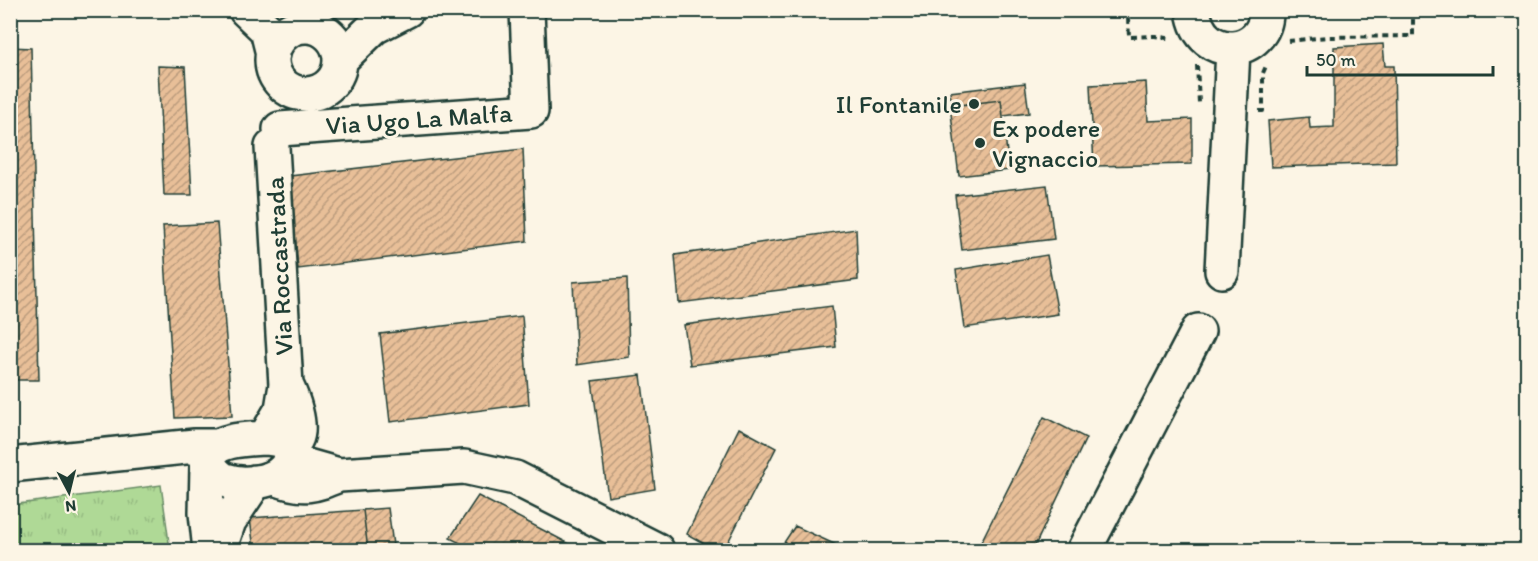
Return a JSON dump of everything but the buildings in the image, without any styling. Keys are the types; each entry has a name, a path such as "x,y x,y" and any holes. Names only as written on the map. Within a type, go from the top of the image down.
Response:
{"street":[{"path":"246,10 267,30 278,79 292,91 312,94"},
{"path":"291,18 365,14 387,10"},
{"path":"340,60 374,27 407,10"},
{"name":"Via Ugo La Malfa","path":"276,138 531,111 527,10"},
{"path":"1193,10 1194,23 1209,43 1220,48 1233,49 1255,38 1263,28 1266,10"},
{"path":"274,62 277,43 285,34 294,29 291,18"},
{"path":"276,138 312,94 329,86 339,70 340,60 336,43 291,18"},
{"path":"1222,271 1233,49"},
{"name":"Via Roccastrada","path":"219,550 229,522 275,461 296,439 298,428 293,398 286,385 276,138 271,104 274,62"},
{"path":"1084,550 1198,331"},
{"path":"212,456 241,440 275,461 294,485 316,484 339,475 464,467 515,478 657,550"},
{"path":"10,465 195,446 212,456 218,476 226,480 275,461"},
{"path":"210,550 206,513 212,456"}],"green space":[{"path":"161,485 170,550 11,550 11,505"}],"place":[{"name":"Il Fontanile","path":"974,104"},
{"name":"Ex podere Vignaccio","path":"980,143"}]}
